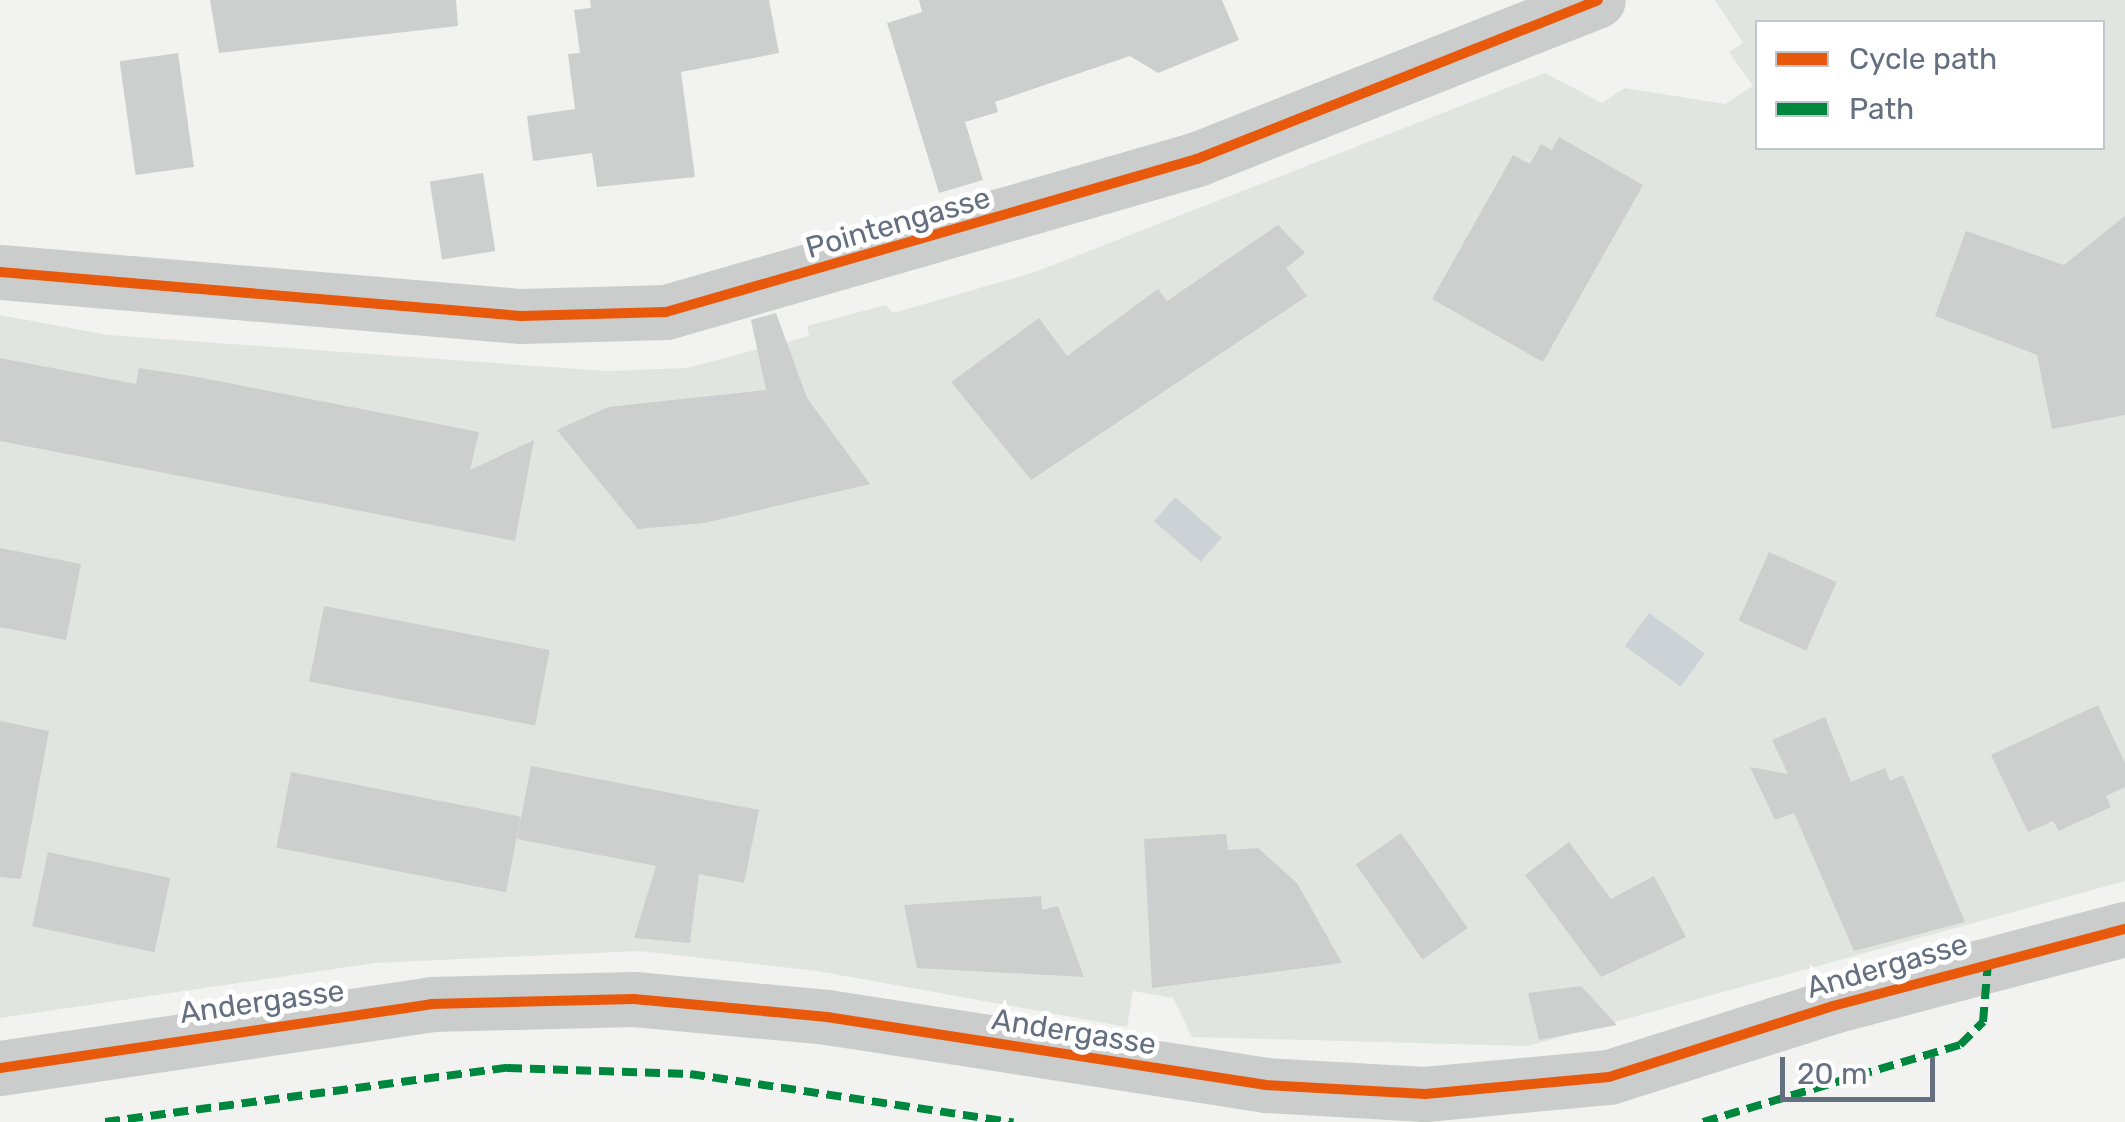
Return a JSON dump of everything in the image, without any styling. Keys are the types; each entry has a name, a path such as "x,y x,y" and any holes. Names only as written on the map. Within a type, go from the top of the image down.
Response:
{"street":[{"name":"Pointengasse","path":"0,272 521,316 666,312 1197,159 1598,0"},
{"name":"Andergasse","path":"0,1068 431,1004 634,999 826,1018 1334,1092 1484,1090 1609,1078 1833,1006 2125,929"}],"shaded area":[{"path":"1715,0 2125,0 2125,881 1528,1046 1192,1037 1173,998 1133,991 1127,1027 817,971 639,951 375,963 0,1018 0,315 108,335 606,371 686,368 809,336 807,326 886,305 893,313 1035,272 1545,73 1602,103 1625,88 1725,104 1753,86 1729,52 1743,43"},
{"path":"1175,497 1222,538 1201,562 1154,521"},
{"path":"1649,613 1705,654 1681,687 1625,646"}],"building":[{"path":"210,0 456,0 458,26 219,53"},
{"path":"590,0 769,0 779,53 681,72 695,177 597,187 592,153 533,161 527,116 575,109 568,54 580,53 574,10 591,8"},
{"path":"919,0 1222,0 1239,40 1158,73 1130,56 995,102 998,112 965,122 983,180 939,193 887,23 922,12"},
{"path":"178,53 194,167 136,175 120,61"},
{"path":"1559,137 1643,185 1543,362 1432,299 1513,155 1530,164 1541,144 1552,150"},
{"path":"483,173 495,251 442,259 430,181"},
{"path":"2125,216 2125,415 2052,429 2037,355 1935,316 1966,231 2064,265"},
{"path":"1278,225 1305,253 1286,268 1307,296 1031,480 951,382 1039,318 1067,356 1158,289 1167,301"},
{"path":"776,313 807,398 870,484 704,523 638,529 557,430 608,407 766,390 751,320"},
{"path":"0,358 136,384 139,368 192,376 479,432 470,470 534,440 515,541 0,441"},
{"path":"0,548 81,564 66,640 0,627"},
{"path":"1769,552 1837,582 1806,651 1738,621"},
{"path":"324,606 550,650 535,725 309,682"},
{"path":"2098,705 2125,763 2125,787 2106,796 2111,807 2059,831 2053,821 2028,832 1991,755"},
{"path":"1825,717 1851,782 1885,768 1890,781 1903,775 1965,922 1854,951 1794,813 1775,820 1750,767 1788,774 1772,740"},
{"path":"0,721 49,731 21,879 0,877"},
{"path":"531,766 759,810 744,883 699,874 690,943 634,938 656,866 517,839"},
{"path":"291,772 521,817 506,892 276,848"},
{"path":"1401,833 1468,928 1422,960 1356,865"},
{"path":"1226,834 1228,850 1258,848 1297,883 1342,963 1152,988 1144,839"},
{"path":"1569,842 1611,899 1654,876 1686,937 1601,977 1525,875"},
{"path":"48,852 170,878 154,952 32,926"},
{"path":"1041,896 1042,910 1058,906 1084,977 917,968 904,905"},
{"path":"1581,986 1617,1025 1539,1040 1528,993"}],"marked path":[{"path":"1703,1122 1960,1045 1983,1022 1988,963"},
{"path":"105,1122 507,1068 690,1074 1013,1122"}],"cycle path":[{"path":"0,272 521,316 666,312 1197,159 1598,0"},
{"path":"0,1068 431,1004 634,999 827,1017 1265,1085 1425,1094 1609,1077 1833,1006 2125,929"}]}
